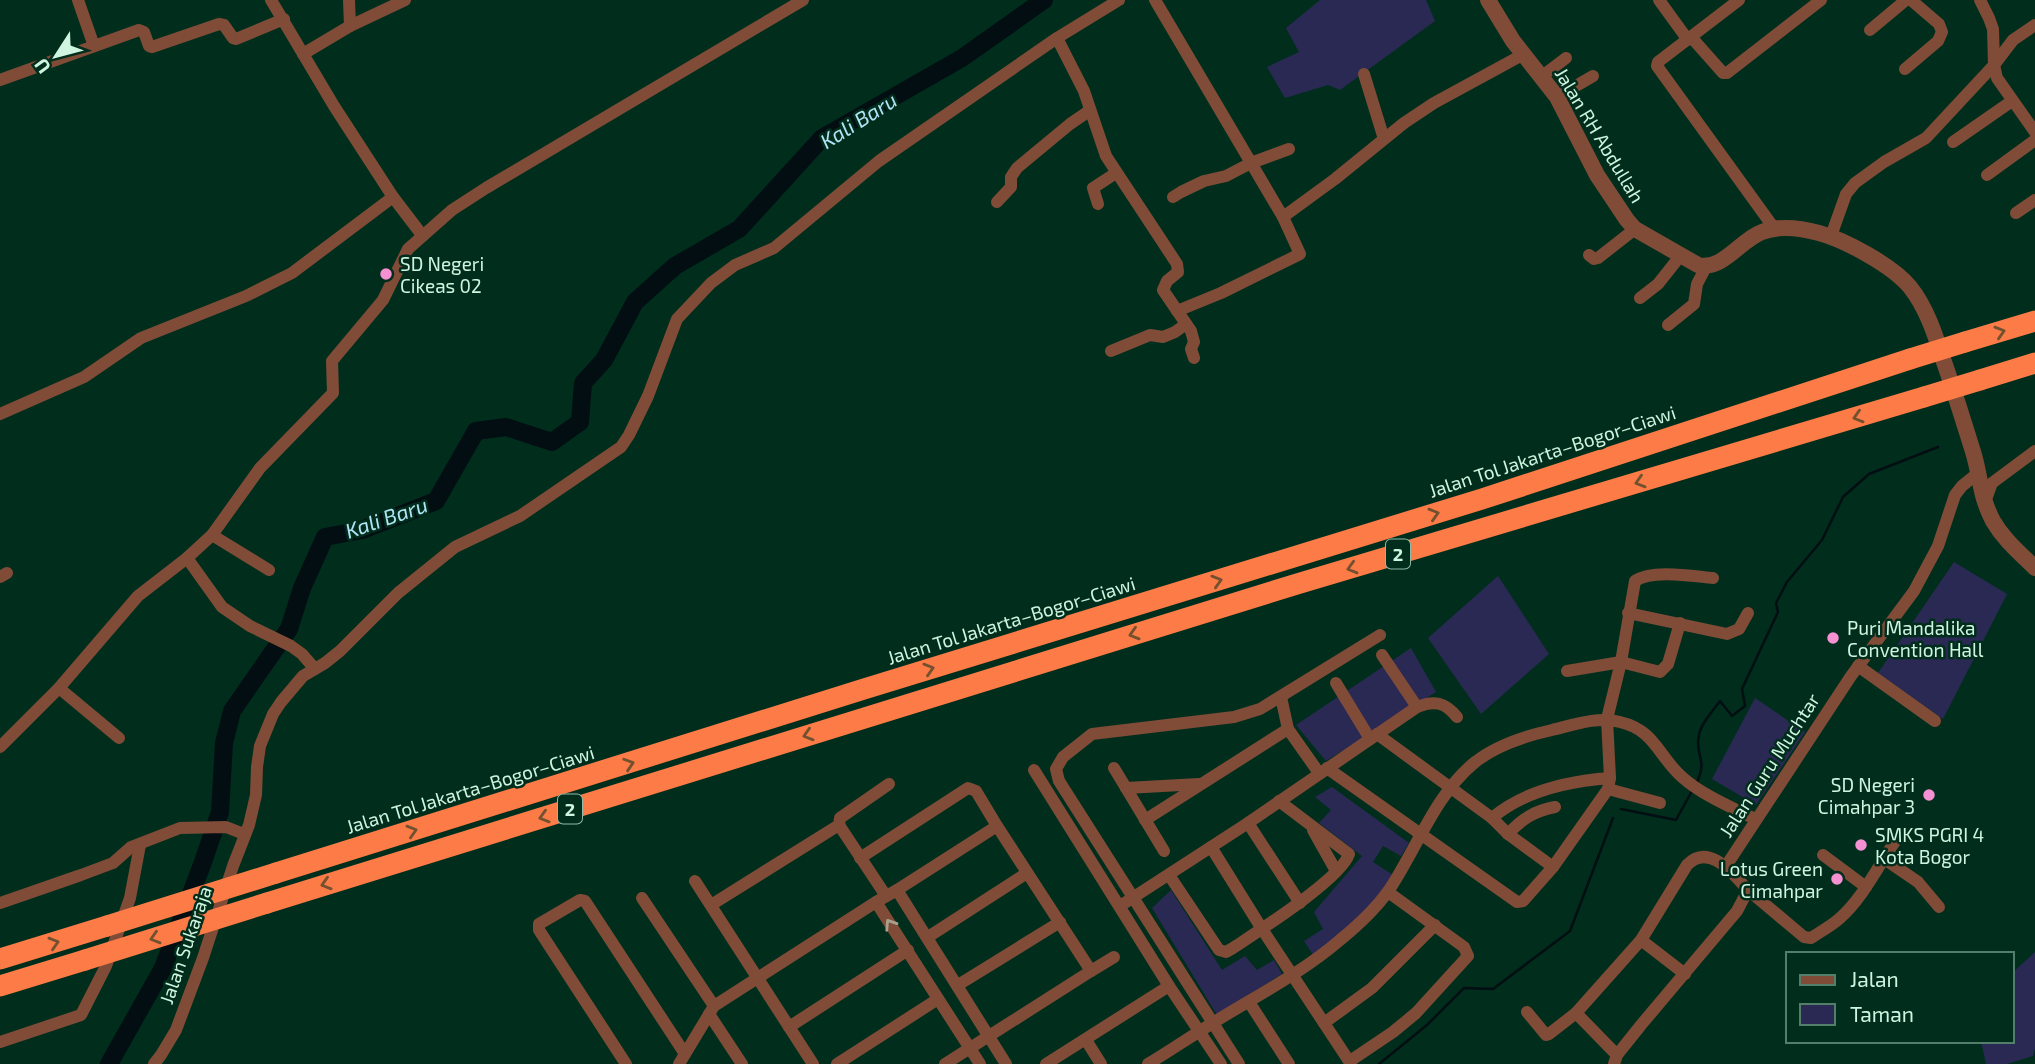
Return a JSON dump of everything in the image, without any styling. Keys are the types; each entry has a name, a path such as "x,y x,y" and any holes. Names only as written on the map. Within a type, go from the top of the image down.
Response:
{"highway":[{"name":"Jalan Tol Jakarta–Bogor–Ciawi","path":"0,959 1482,499 1910,359 2035,321"},
{"name":"2","path":"1,986 1297,584 2035,363"},
{"path":"864,689 873,714"}],"street":[{"path":"78,0 94,46"},
{"path":"271,0 334,106 393,197 422,235"},
{"path":"349,0 349,26"},
{"path":"303,54 349,26 405,0"},
{"path":"0,747 60,688 138,596 212,536 260,468 333,393 332,360 383,300 408,249 422,235 452,210 486,188 803,0"},
{"name":"Jalan Sukaraja","path":"161,1061 194,981 244,834 256,795 258,759 266,730 281,702 303,676 340,651 398,593 455,547 520,516 621,447 648,396 677,319 711,283 735,265 774,248 879,161 1057,37 1119,0"},
{"path":"1155,0 1283,217 1300,254 1177,311"},
{"name":"Jalan RH Abdullah","path":"1488,0 1513,41 1557,97 1597,175 1627,220 1635,229 1706,267"},
{"path":"1659,0 1690,39 1723,73 1727,73 1821,0"},
{"path":"1739,0 1658,62 1659,69 1774,228"},
{"path":"1870,30 1909,0 1939,24 1942,32 1938,41 1905,69"},
{"path":"1980,0 1993,29 1997,78 2035,132"},
{"path":"0,80 142,30 149,46 155,47 222,23 236,39 284,19"},
{"path":"1830,236 1842,203 1855,183 1884,162 1926,138 2014,40 2035,25"},
{"path":"1057,37 1084,91 1102,150 1177,264 1178,272 1167,281 1163,290 1193,336 1191,349 1194,358"},
{"path":"1283,217 1404,123 1434,103 1524,54"},
{"path":"1541,77 1566,58"},
{"path":"1364,74 1384,139"},
{"path":"1557,97 1593,76"},
{"path":"1953,142 2012,101"},
{"path":"997,202 1012,187 1011,177 1017,168 1089,111"},
{"path":"1987,175 2035,140"},
{"path":"1173,197 1204,181 1226,176 1251,163 1289,149"},
{"path":"1098,204 1093,188 1116,173"},
{"path":"0,414 83,377 141,338 246,296 292,272 393,197"},
{"path":"2016,214 2035,200"},
{"path":"1668,325 1694,304 1697,284 1706,267 1720,261 1760,233 1774,228 1801,229 1830,236 1883,264 1902,278 1916,296 1936,336 1961,412 1985,503 2006,540 2035,568"},
{"path":"1589,254 1594,259 1598,258 1635,229"},
{"path":"1640,298 1658,284 1681,255"},
{"path":"1111,352 1150,335 1163,337 1186,324"},
{"path":"1985,503 1992,483 2035,451"},
{"name":"Jalan Guru Muchtar","path":"1866,887 1839,919 1811,938 1804,937 1748,890 1726,866 1858,666 1914,591 1938,546 1955,495 1978,473"},
{"path":"212,536 269,570"},
{"path":"187,558 222,607 250,626 302,654 315,670"},
{"path":"1281,697 1289,729 1323,771 1520,902 1527,898 1553,867 1609,784 1607,719 1621,662 1634,581 1676,575 1713,578"},
{"path":"1628,613 1727,634 1739,629 1748,613"},
{"path":"1567,671 1621,662 1660,672 1668,664 1680,624"},
{"path":"1239,1064 1059,781 1056,769 1059,761 1092,734 1234,717 1260,709 1380,635"},
{"path":"1382,655 1417,707"},
{"path":"1858,666 1935,721"},
{"path":"1336,683 1373,736 1492,818 1508,834 1553,867"},
{"path":"60,688 119,738"},
{"path":"1120,906 1248,823 1417,707 1436,702 1444,704 1457,717"},
{"path":"1148,1064 1249,1002 1339,941 1388,892 1419,835 1451,789 1474,763 1494,750 1539,733 1607,719 1627,724 1648,735 1681,776 1701,791 1755,820"},
{"path":"1145,820 1289,729"},
{"path":"1114,768 1164,851"},
{"path":"1034,770 1221,1064"},
{"path":"1126,788 1202,784"},
{"path":"1492,818 1508,807 1559,784 1609,784 1660,803"},
{"path":"889,785 840,818 839,825 886,896 928,937 1006,1064"},
{"path":"860,858 968,788 976,791 1091,971"},
{"path":"1169,875 1219,950 1226,952 1262,929 1300,903 1349,858 1349,854 1279,801"},
{"path":"1508,834 1527,816 1555,807"},
{"path":"1248,823 1300,903"},
{"path":"711,905 839,825"},
{"path":"626,1064 539,930 539,924 580,900 585,901 682,1059 712,1010 997,826"},
{"path":"1312,826 1336,871"},
{"path":"0,903 113,863 131,848 180,828 226,827 244,834"},
{"path":"1823,855 1866,887 1898,837"},
{"path":"0,1042 81,1015 106,966 131,898 140,845"},
{"path":"1211,847 1350,1063 1416,1013 1468,956 1464,947 1388,892"},
{"path":"1527,1012 1546,1035 1576,1013 1641,940 1694,858 1701,856 1726,866"},
{"path":"1883,858 1918,882 1939,907"},
{"path":"928,937 1027,873"},
{"path":"695,881 813,1064"},
{"path":"1576,1013 1615,1060 1737,911 1748,890"},
{"path":"886,896 908,950 980,1064"},
{"path":"642,898 712,1010 742,1064"},
{"path":"958,985 1059,922"},
{"path":"1325,1023 1372,988 1436,925"},
{"path":"1641,940 1685,974"},
{"path":"789,1027 908,950"},
{"path":"945,1064 1114,957"},
{"path":"1046,1064 1169,986"},
{"path":"837,1064 938,999"},
{"path":"1249,1002 1289,1064"},
{"path":"1086,1040 1101,1064"}],"green space":[{"path":"1320,0 1426,0 1435,21 1340,90 1328,85 1285,98 1267,67 1299,52 1286,28"},
{"path":"1954,562 2007,594 1943,719 1878,673"},
{"path":"1498,576 1549,654 1481,714 1428,638"},
{"path":"1411,648 1436,692 1326,761 1296,725"},
{"path":"1755,698 1805,732 1756,805 1712,779"},
{"path":"1332,787 1409,843 1401,856 1383,846 1373,862 1393,875 1357,919 1314,956 1304,941 1323,929 1314,912 1362,856 1319,823 1331,810 1315,797"},
{"path":"1171,890 1222,970 1245,956 1257,970 1274,960 1282,974 1217,1015 1152,908"},
{"path":"2035,952 2033,1056 2007,1064 1986,1064 1981,1043 2014,1043 2014,971"}],"waterway":[{"name":"Kali Baru","path":"109,1064 163,968 203,862 220,812 224,743 232,711 289,629 302,588 325,537 362,530 436,501 476,431 506,427 552,442 580,422 583,383 604,360 635,302 675,266 739,229 822,138 962,58 1044,0"},
{"path":"1696,784 1701,769 1698,742 1702,726 1720,701 1732,716 1745,706 1742,689 1778,612 1776,603 1787,582 1822,540 1843,497 1869,474 1938,447"},
{"path":"1621,809 1676,820 1693,789"},
{"path":"1379,1064 1427,1025 1464,988 1493,989 1570,931 1613,818"}],"place":[{"name":"SD Negeri Cikeas 02","path":"386,274"},
{"name":"Puri Mandalika Convention Hall","path":"1833,638"},
{"name":"SD Negeri Cimahpar 3","path":"1929,795"},
{"name":"SMKS PGRI 4 Kota Bogor","path":"1861,845"},
{"name":"Lotus Green Cimahpar","path":"1837,879"}]}
